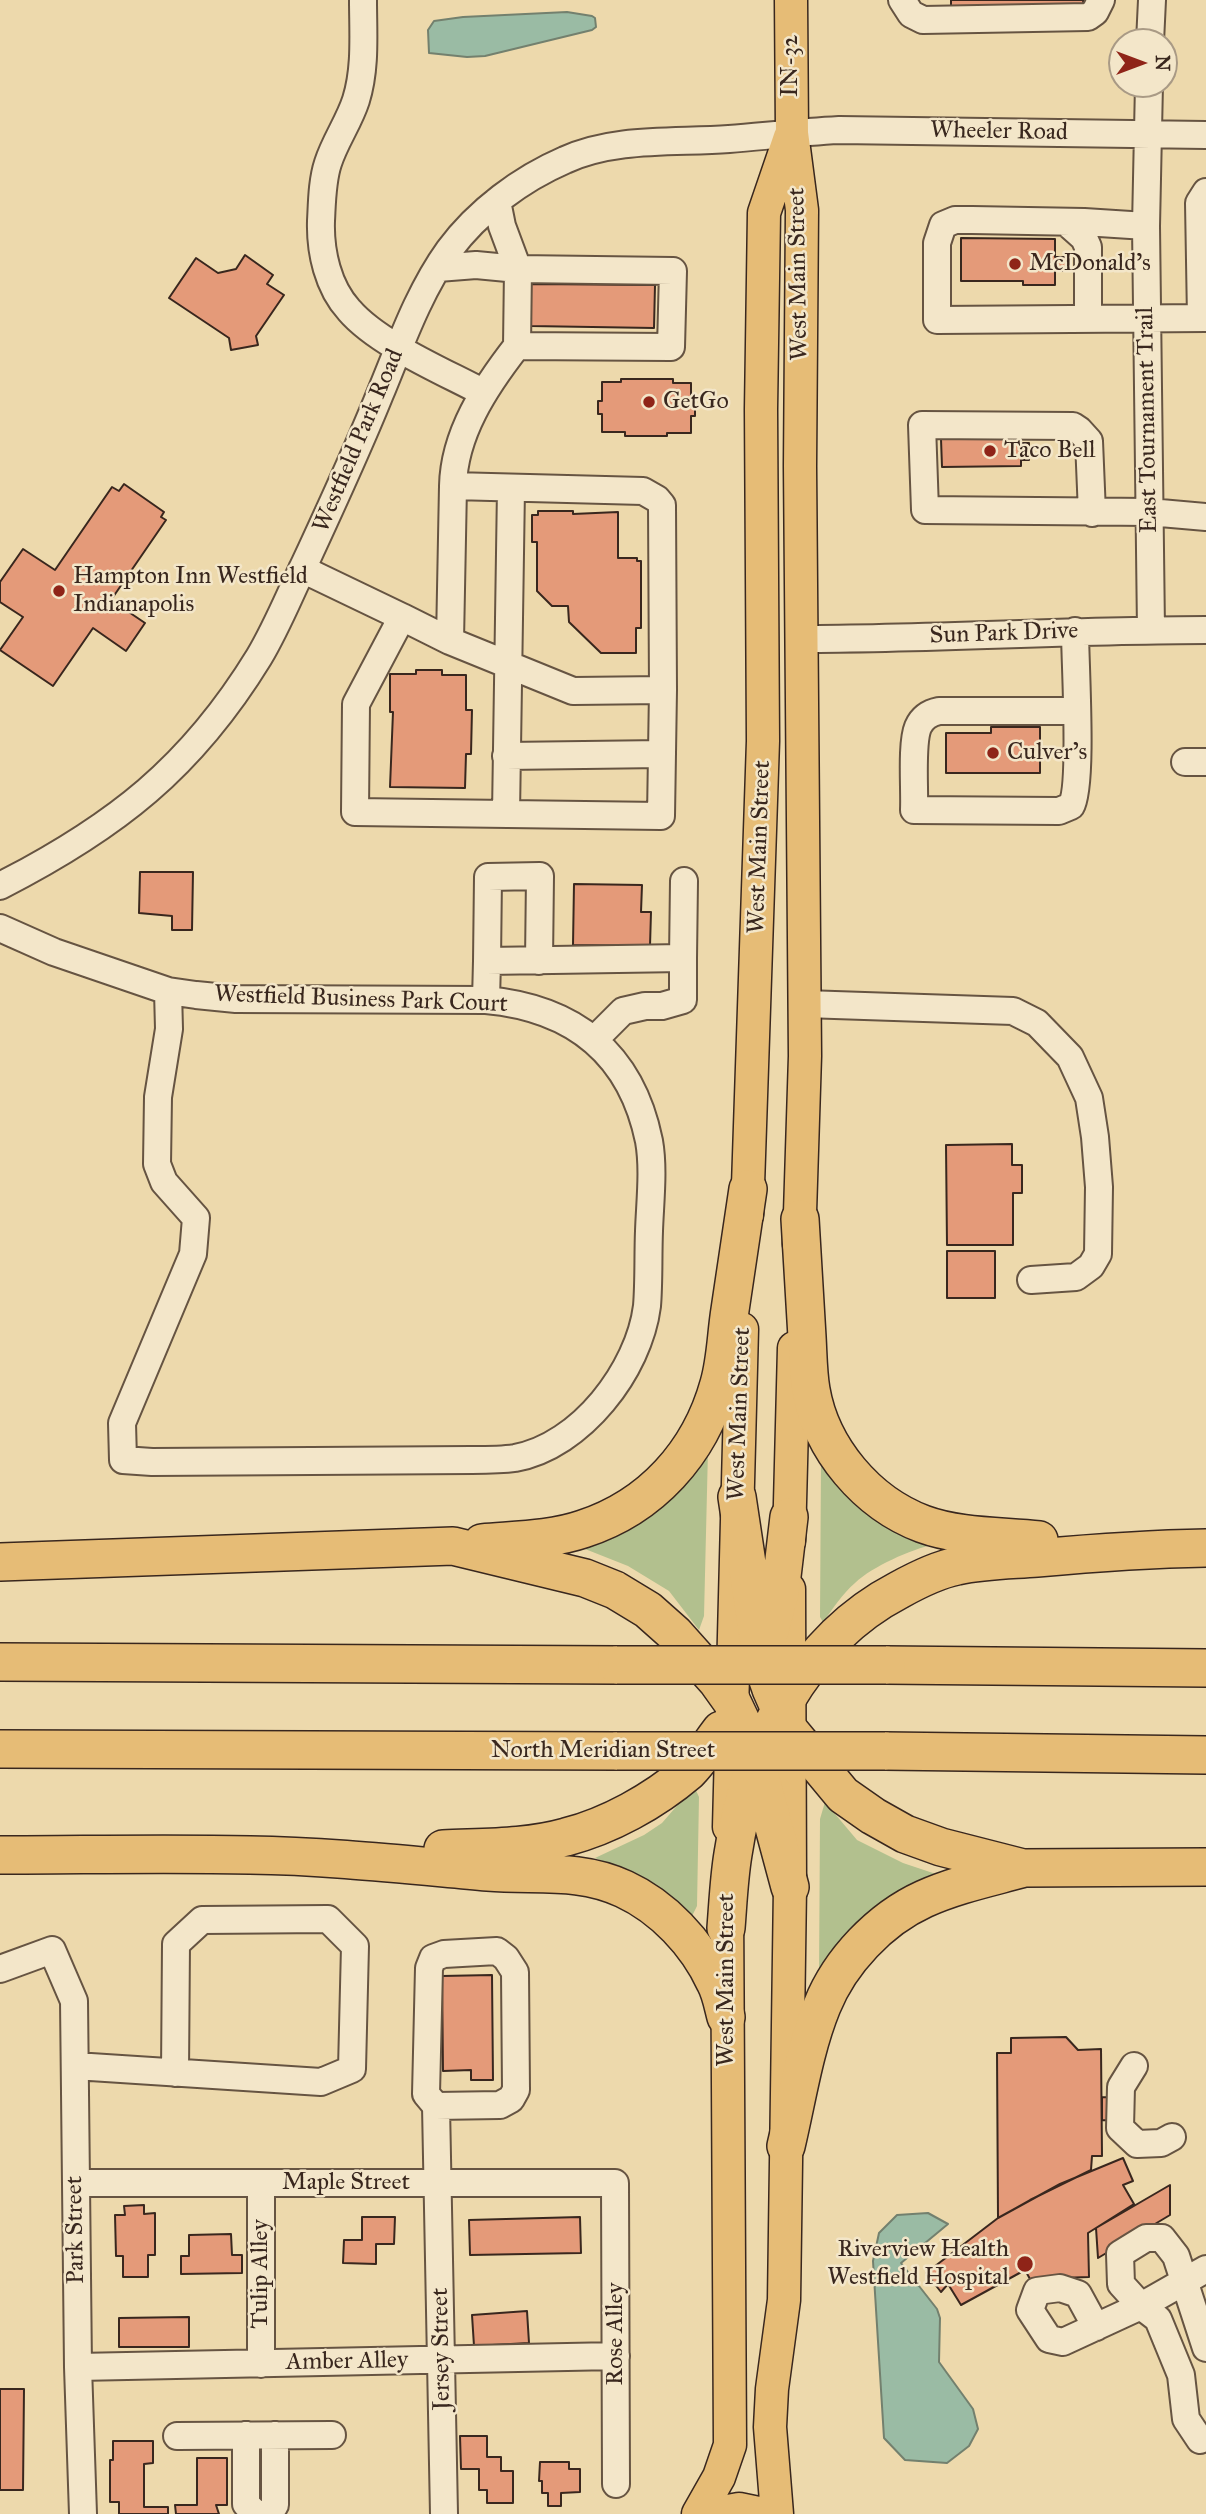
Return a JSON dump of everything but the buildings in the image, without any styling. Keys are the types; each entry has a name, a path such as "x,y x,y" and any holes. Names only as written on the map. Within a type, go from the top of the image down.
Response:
{"highway":[{"path":"0,1562 453,1546 559,1535 583,1529 624,1510 666,1478 692,1448 704,1426 725,1357 748,1189"},
{"path":"800,1219 811,1391 830,1442 860,1485 906,1517 945,1530 1138,1549"},
{"path":"737,1497 762,1663 786,1712 832,1784 873,1816 905,1834 1023,1868"},
{"path":"345,1859 565,1838 598,1827 632,1810 689,1771 762,1663 780,1594 789,1517"},
{"path":"453,1546 585,1578 633,1600 675,1634 717,1681 751,1742 790,1887"},
{"path":"726,1928 733,1853 757,1761 837,1632 874,1603 937,1572 991,1561 1138,1549 1206,1548"},
{"path":"0,1662 1206,1668"},
{"name":"North Meridian Street","path":"0,1749 885,1751 1206,1755"},
{"path":"0,1856 250,1854 345,1859 501,1873 570,1873 590,1877 624,1889 656,1909 686,1937 716,1983 726,2017"},
{"path":"786,2146 815,2024 823,2002 841,1971 859,1949 899,1913 950,1888 1023,1868 1206,1867"}],"main road":[{"name":"IN-32","path":"791,0 792,132"},
{"name":"West Main Street","path":"777,2514 770,2427 772,2389 784,2300 790,1887 786,1712 789,1517 804,1114 805,1004 801,639 802,210 792,132"},
{"name":"West Main Street","path":"698,2514 719,2477 730,2445 726,1928 737,1497 763,741 761,409 764,213 792,132"},
{"path":"712,2514 739,2509 763,2514"}],"street":[{"path":"363,0 362,76 356,102 327,164 322,200 324,259 336,292 350,312 400,348 484,393"},
{"path":"902,0 911,14 923,20 1088,17 1095,12 1101,0"},
{"path":"1151,28 1152,0"},
{"name":"East Tournament Trail","path":"1149,98 1146,318 1151,630"},
{"name":"Wheeler Road","path":"792,132 839,130 1206,135"},
{"name":"Westfield Park Road","path":"0,886 72,847 107,824 143,797 202,738 260,656 345,478 426,288 466,229 496,201 568,158 638,143 727,139 792,132"},
{"path":"1146,226 955,220 943,225 937,243 937,320 1203,318 1199,203 1206,192"},
{"path":"450,641 453,464 462,436 484,393 517,346 518,269 496,201"},
{"path":"1066,222 1084,238 1088,247 1088,319"},
{"path":"439,268 476,265 518,269 673,271 671,347 517,346"},
{"path":"1093,513 1089,441 1079,430 1060,425 922,425 925,510 1093,513 1149,512 1206,517"},
{"path":"402,617 356,704 355,812 661,816 662,505 643,491 453,486"},
{"path":"506,814 511,488"},
{"path":"302,569 450,641 573,691 663,690"},
{"name":"Sun Park Drive","path":"801,639 1206,630"},
{"path":"1075,631 1076,711 1075,800 1066,809 1059,811 914,810 916,736 924,718 931,712 1076,711"},
{"path":"506,756 662,754"},
{"path":"486,1000 488,877 540,876 539,961"},
{"path":"595,1039 623,1011 645,1006 662,1006 683,1000 684,881"},
{"name":"Westfield Business Park Court","path":"0,928 54,952 167,990 236,999 513,1002 553,1015 595,1039 623,1072 639,1104 649,1143 647,1306 638,1345 620,1380 576,1426 550,1445 515,1458 152,1462 123,1460 122,1423 193,1254 196,1233 196,1219 164,1182 157,1164 158,1097 169,1029 167,990"},
{"path":"487,961 683,958"},
{"path":"805,1004 1013,1011 1037,1023 1070,1057 1089,1098 1095,1137 1099,1187 1098,1254 1091,1266 1076,1276 1031,1280"},
{"path":"75,2066 175,2073 321,2082 352,2069 355,1946 328,1919 202,1920 176,1944 175,2073"},
{"name":"Park Street","path":"0,1969 52,1950 74,2001 78,2367 83,2514"},
{"name":"Jersey Street","path":"436,2106 500,2105 511,2099 516,2090 515,1972 506,1958 497,1951 444,1954 433,1958 429,1968 426,2094 436,2106 444,2514"},
{"path":"1135,2066 1122,2087 1121,2128 1137,2144 1161,2143 1172,2137"},
{"name":"Maple Street","path":"76,2183 615,2183"},
{"name":"Tulip Alley","path":"261,2183 261,2364"},
{"name":"Rose Alley","path":"615,2183 617,2484"},
{"path":"1200,2440 1186,2419 1185,2395 1177,2360 1158,2319 1141,2306 1121,2284 1120,2254 1146,2238 1162,2238 1195,2274 1206,2348"},
{"path":"1096,2327 1141,2306 1195,2274"},
{"name":"Amber Alley","path":"78,2367 616,2356"},
{"path":"246,2435 246,2504 256,2514"},
{"path":"268,2514 275,2505 275,2435"},
{"path":"177,2436 332,2435"}],"shaded area":[{"path":"567,12 592,16 595,18 596,27 485,56 429,53 428,30 434,21"},
{"path":"708,1450 704,1616 699,1630 669,1591 628,1566 580,1547"},
{"path":"821,1463 935,1544 892,1559 863,1577 846,1592 823,1622 820,1617"},
{"path":"694,1786 699,1797 697,1906 692,1916 668,1894 643,1878 595,1858 644,1835 662,1823"},
{"path":"825,1802 857,1840 903,1863 939,1875 819,1977 820,1819"},
{"path":"928,2213 948,2224 901,2263 937,2309 940,2318 939,2362 973,2409 978,2429 969,2446 947,2463 905,2460 884,2438 873,2261 879,2233 897,2215"}],"place":[{"name":"McDonald's","path":"1015,264"},
{"name":"GetGo","path":"649,402"},
{"name":"Taco Bell","path":"990,451"},
{"name":"Hampton Inn Westfield Indianapolis","path":"59,591"},
{"name":"Culver's","path":"993,753"},
{"name":"Riverview Health Westfield Hospital","path":"1025,2264"}]}
